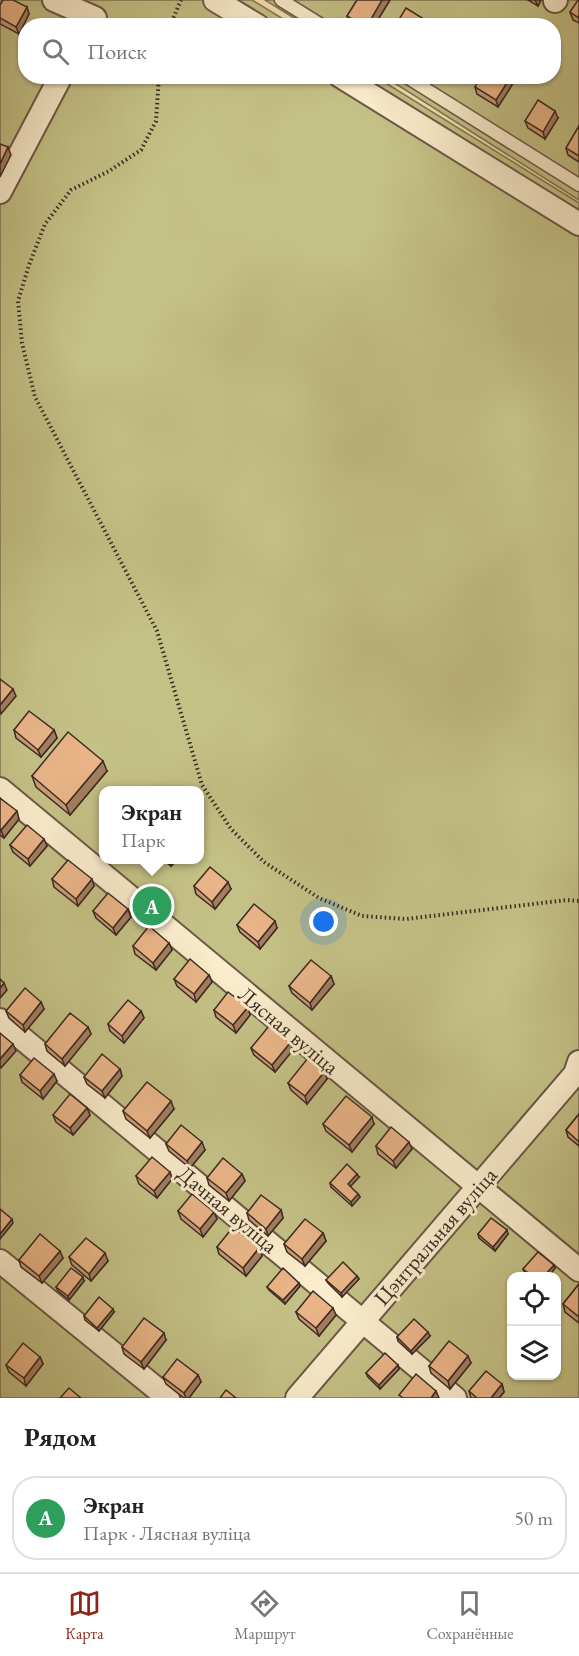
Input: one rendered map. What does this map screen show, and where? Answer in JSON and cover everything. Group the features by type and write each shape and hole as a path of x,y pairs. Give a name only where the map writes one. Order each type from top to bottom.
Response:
{"street":[{"path":"54,0 97,15"},
{"path":"215,0 245,18"},
{"path":"0,190 57,84"},
{"path":"353,84 579,224"},
{"name":"Лясная вуліца","path":"0,789 579,1270"},
{"name":"Дачная вуліца","path":"0,1020 455,1398"},
{"name":"Цэнтральная вуліца","path":"297,1398 479,1187 577,1068"},
{"path":"0,1261 168,1398"}],"lane":[{"path":"281,0 309,18"},
{"path":"418,84 579,185"}],"path":[{"path":"173,18 181,0"},
{"path":"158,84 156,121 141,150 109,171 71,190 45,224 18,301 22,343 35,396 156,631 203,786"},
{"path":"204,788 231,829 264,862 319,898 362,916 406,919 567,900 579,901"}],"shaded area":[{"path":"0,0 252,0 282,18 18,18 18,84 387,84 579,203 579,1398 0,1398"},
{"path":"265,0 579,0 579,200 396,84 561,84 561,18 294,18"}],"building":[{"path":"3,0 13,0 27,7 21,18 18,18 16,27 0,18 0,5"},
{"path":"357,0 382,0 372,18 347,16"},
{"path":"579,0 579,18 570,12"},
{"path":"406,8 422,18 400,18"},
{"path":"477,84 506,84 496,100 475,87"},
{"path":"538,100 555,111 543,132 525,121"},
{"path":"579,126 579,156 566,148"},
{"path":"0,144 8,147 0,164"},
{"path":"0,679 13,689 0,705"},
{"path":"29,711 54,730 38,750 14,730"},
{"path":"68,732 103,761 66,805 32,776"},
{"path":"0,798 17,811 1,830 0,829"},
{"path":"27,825 44,839 28,859 10,845"},
{"path":"68,860 92,879 76,899 52,879"},
{"path":"210,867 228,882 212,902 194,886"},
{"path":"108,893 128,909 113,928 93,911"},
{"path":"254,904 275,921 258,942 237,925"},
{"path":"149,926 169,943 153,963 133,946"},
{"path":"190,959 209,975 194,994 174,979"},
{"path":"311,960 331,976 310,1003 289,986"},
{"path":"25,988 41,1002 23,1025 6,1011"},
{"path":"228,992 248,1007 233,1025 214,1010"},
{"path":"128,1000 141,1011 122,1036 108,1024"},
{"path":"70,1013 88,1027 62,1059 45,1044"},
{"path":"269,1026 290,1043 272,1065 251,1048"},
{"path":"0,1033 13,1044 0,1059"},
{"path":"102,1054 120,1069 102,1091 84,1077"},
{"path":"34,1058 54,1074 40,1091 20,1075"},
{"path":"308,1058 325,1071 305,1096 288,1083"},
{"path":"147,1082 171,1101 147,1131 123,1111"},
{"path":"70,1094 87,1108 70,1128 53,1115"},
{"path":"346,1096 372,1117 349,1145 323,1124"},
{"path":"579,1114 579,1142 566,1130"},
{"path":"181,1125 202,1142 187,1161 166,1144"},
{"path":"391,1127 409,1142 393,1161 376,1146"},
{"path":"152,1157 170,1172 154,1191 136,1176"},
{"path":"223,1158 242,1174 226,1193 207,1178"},
{"path":"347,1164 357,1174 348,1184 358,1194 351,1202 330,1183"},
{"path":"192,1194 214,1212 200,1229 178,1211"},
{"path":"261,1195 281,1210 266,1229 247,1213"},
{"path":"0,1209 12,1219 0,1234"},
{"path":"491,1218 507,1230 493,1247 478,1234"},
{"path":"305,1219 323,1233 302,1259 284,1244"},
{"path":"233,1227 259,1248 243,1268 217,1247"},
{"path":"40,1234 60,1251 39,1276 19,1260"},
{"path":"86,1238 105,1253 89,1274 69,1257"},
{"path":"538,1252 554,1265 548,1272 527,1272 523,1269"},
{"path":"343,1262 357,1276 341,1293 326,1280"},
{"path":"71,1268 83,1277 68,1296 56,1287"},
{"path":"283,1268 299,1283 283,1300 267,1287"},
{"path":"579,1284 579,1317 563,1304"},
{"path":"313,1291 333,1308 316,1328 296,1312"},
{"path":"99,1297 113,1309 97,1328 84,1316"},
{"path":"144,1318 164,1333 141,1362 122,1347"},
{"path":"414,1319 428,1332 411,1351 397,1337"},
{"path":"449,1341 468,1356 448,1381 429,1366"},
{"path":"23,1343 40,1357 24,1378 6,1365"},
{"path":"385,1353 398,1365 379,1385 366,1373"},
{"path":"177,1359 198,1375 184,1393 163,1377"},
{"path":"486,1371 502,1384 491,1398 477,1398 469,1391"},
{"path":"416,1374 436,1391 431,1398 403,1398 399,1395"},
{"path":"69,1388 81,1398 60,1398"},
{"path":"226,1390 236,1398 220,1398"}],"place":[{"name":"Экран","path":"152,906"}]}
